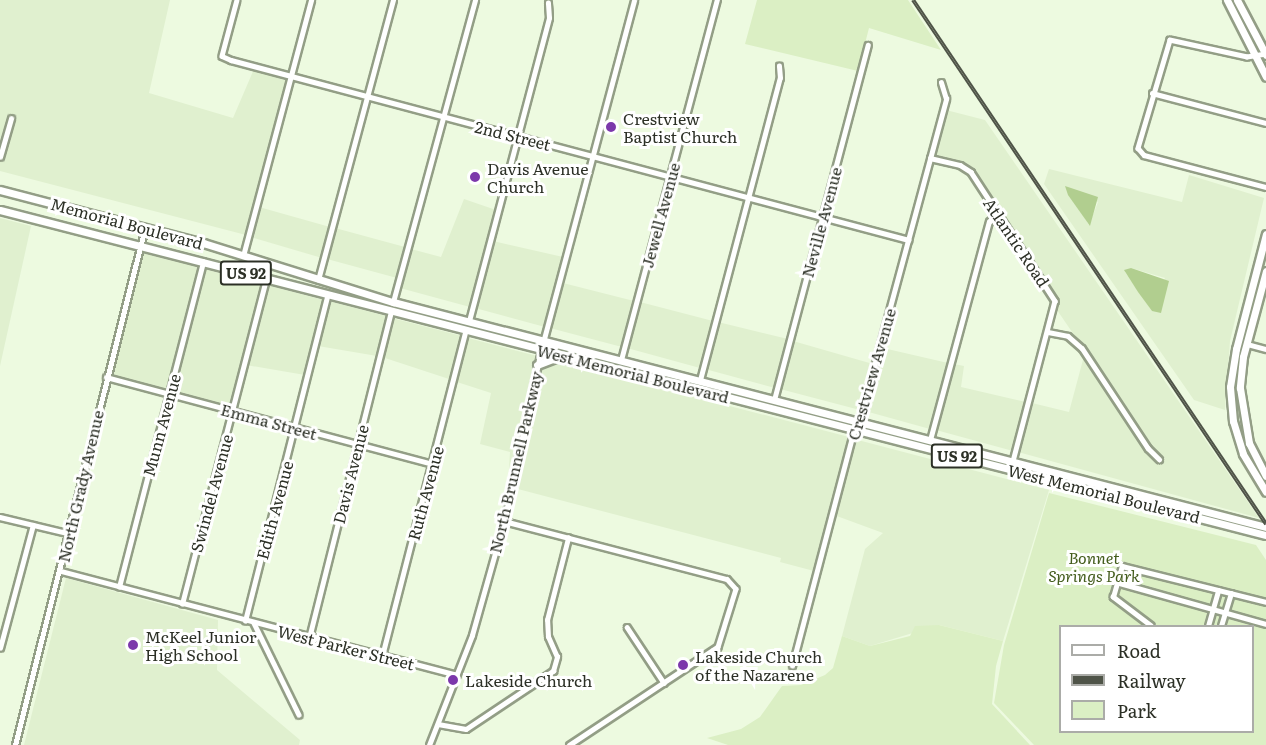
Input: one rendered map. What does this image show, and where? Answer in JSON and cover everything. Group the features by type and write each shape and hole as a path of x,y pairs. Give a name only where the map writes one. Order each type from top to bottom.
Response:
{"main road":[{"path":"1227,0 1266,77"},
{"path":"1237,0 1266,55"},
{"name":"Memorial Boulevard","path":"0,190 243,256 356,292"},
{"name":"West Memorial Boulevard","path":"0,210 1266,535"},
{"path":"1266,234 1238,341 1231,381 1233,421 1243,454 1266,492"},
{"path":"1247,344 1266,271"},
{"name":"West Memorial Boulevard","path":"356,292 1266,527"},
{"path":"374,306 393,302"},
{"path":"1241,402 1247,344 1247,305"},
{"path":"391,310 409,306"},
{"path":"1238,341 1235,389 1241,402 1249,443 1266,476"},
{"path":"537,365 564,356"},
{"path":"674,383 700,380"},
{"path":"696,389 720,385"},
{"path":"930,449 1002,463 1013,461"},
{"path":"1010,470 1022,468 1073,477"}],"street":[{"name":"2nd Street","path":"237,0 222,56 368,98 909,240"},
{"path":"243,256 312,0"},
{"path":"318,280 393,0"},
{"path":"393,302 475,0"},
{"name":"North Brunnell Parkway","path":"429,745 469,646 504,521 537,365 634,0"},
{"name":"Jewell Avenue","path":"621,360 717,0"},
{"path":"469,321 549,18 549,3"},
{"path":"1266,55 1256,57 1170,40 1152,93 1138,148 1144,155 1266,187"},
{"name":"Neville Avenue","path":"774,399 868,45"},
{"path":"700,380 780,78 779,66"},
{"name":"Crestview Avenue","path":"792,666 854,429 860,422 946,99 941,83"},
{"path":"1152,93 1266,123"},
{"path":"0,157 11,118"},
{"name":"Atlantic Road","path":"930,158 965,167 1053,296 1055,307 1013,461"},
{"path":"930,440 989,222 997,212"},
{"name":"North Grady Avenue","path":"15,745 61,571 67,532 145,228"},
{"name":"Munn Avenue","path":"119,587 203,262"},
{"name":"Swindel Avenue","path":"182,604 266,279"},
{"name":"Edith Avenue","path":"245,621 328,294"},
{"name":"Davis Avenue","path":"309,638 391,310"},
{"name":"Ruth Avenue","path":"382,656 466,330"},
{"path":"1048,332 1068,336 1082,348 1148,448 1159,459"},
{"path":"1247,344 1266,349"},
{"name":"Emma Street","path":"106,378 433,464"},
{"path":"0,517 67,532"},
{"path":"504,521 701,572 734,584 725,632 718,647 570,745"},
{"path":"0,648 33,525"},
{"path":"438,724 466,729 553,671 557,657 548,637 547,620 568,538"},
{"path":"1149,625 1116,601 1116,582 1125,565 1266,602"},
{"name":"West Parker Street","path":"61,571 309,638 457,675"},
{"path":"1116,582 1266,624"},
{"path":"1209,625 1218,590"},
{"path":"1222,625 1230,593"},
{"path":"254,623 261,644 299,715"},
{"path":"627,627 664,683"}],"shaded area":[{"path":"0,0 170,0 149,93 233,118 254,69 287,81 246,235 0,171"},
{"path":"946,110 985,120 1259,518 1018,452 1032,403 1069,412 1084,356 1145,450 1159,463 1163,458 1150,446 1057,310 1055,293 973,171 961,162 934,155"},
{"path":"1049,169 1182,202 1189,175 1264,198 1230,341 1225,410 1194,400 1044,184","holes":["1065,186 1098,202 1089,225 1086,220","1131,268 1165,278 1152,311 1125,272"]},
{"path":"1065,186 1098,197 1090,226 1068,195"},
{"path":"464,199 496,210 470,307 400,288 411,249 441,257"},
{"path":"259,207 330,227 322,258 254,238"},
{"path":"0,218 31,226 0,366"},
{"path":"335,228 405,247 397,278 327,259"},
{"path":"493,241 563,257 545,327 475,308"},
{"path":"142,253 199,267 168,390 109,375"},
{"path":"568,258 563,283 634,301 622,347 550,328"},
{"path":"1131,268 1169,281 1161,313 1152,311 1138,292 1124,270"},
{"path":"204,269 262,284 230,407 173,392"},
{"path":"267,285 324,300 305,375 246,365"},
{"path":"329,301 386,316 377,356 318,346"},
{"path":"640,302 713,321 700,368 627,348"},
{"path":"392,318 462,336 452,380 382,357"},
{"path":"718,322 788,339 775,388 705,369"},
{"path":"468,338 537,356 508,487 510,452 480,444 491,393 457,382"},
{"path":"793,341 873,364 860,410 780,389"},
{"path":"883,348 948,363 930,429 865,411"},
{"path":"553,360 849,437 814,571 780,562 781,558 514,488 540,367"},
{"path":"954,364 964,366 961,387 1026,402 1013,451 936,430"},
{"path":"854,439 1049,490 1003,641 939,625 870,646 842,636 865,549 883,533 834,515"},
{"name":"McKeel Junior High School","path":"66,578 218,620 217,670 300,740 299,745 24,745"}],"green space":[{"path":"757,0 908,0 941,50 869,28 858,71 745,44"},
{"name":"Bonnet Springs Park","path":"1049,493 1256,545 1266,560 1266,745 1034,745 994,703 1004,645"},
{"path":"939,625 1003,641 996,666 992,704 1030,745 728,745 707,738 741,729 760,717 782,686 801,685 825,675 833,668 842,636 870,646 910,636 915,626"}],"railway":[{"path":"913,0 1266,524"}],"place":[{"name":"Crestview Baptist Church","path":"611,127"},
{"name":"Davis Avenue Church","path":"475,177"},
{"name":"McKeel Junior High School","path":"133,645"},
{"name":"Lakeside Church of the Nazarene","path":"683,665"},
{"name":"Lakeside Church","path":"453,680"}]}
